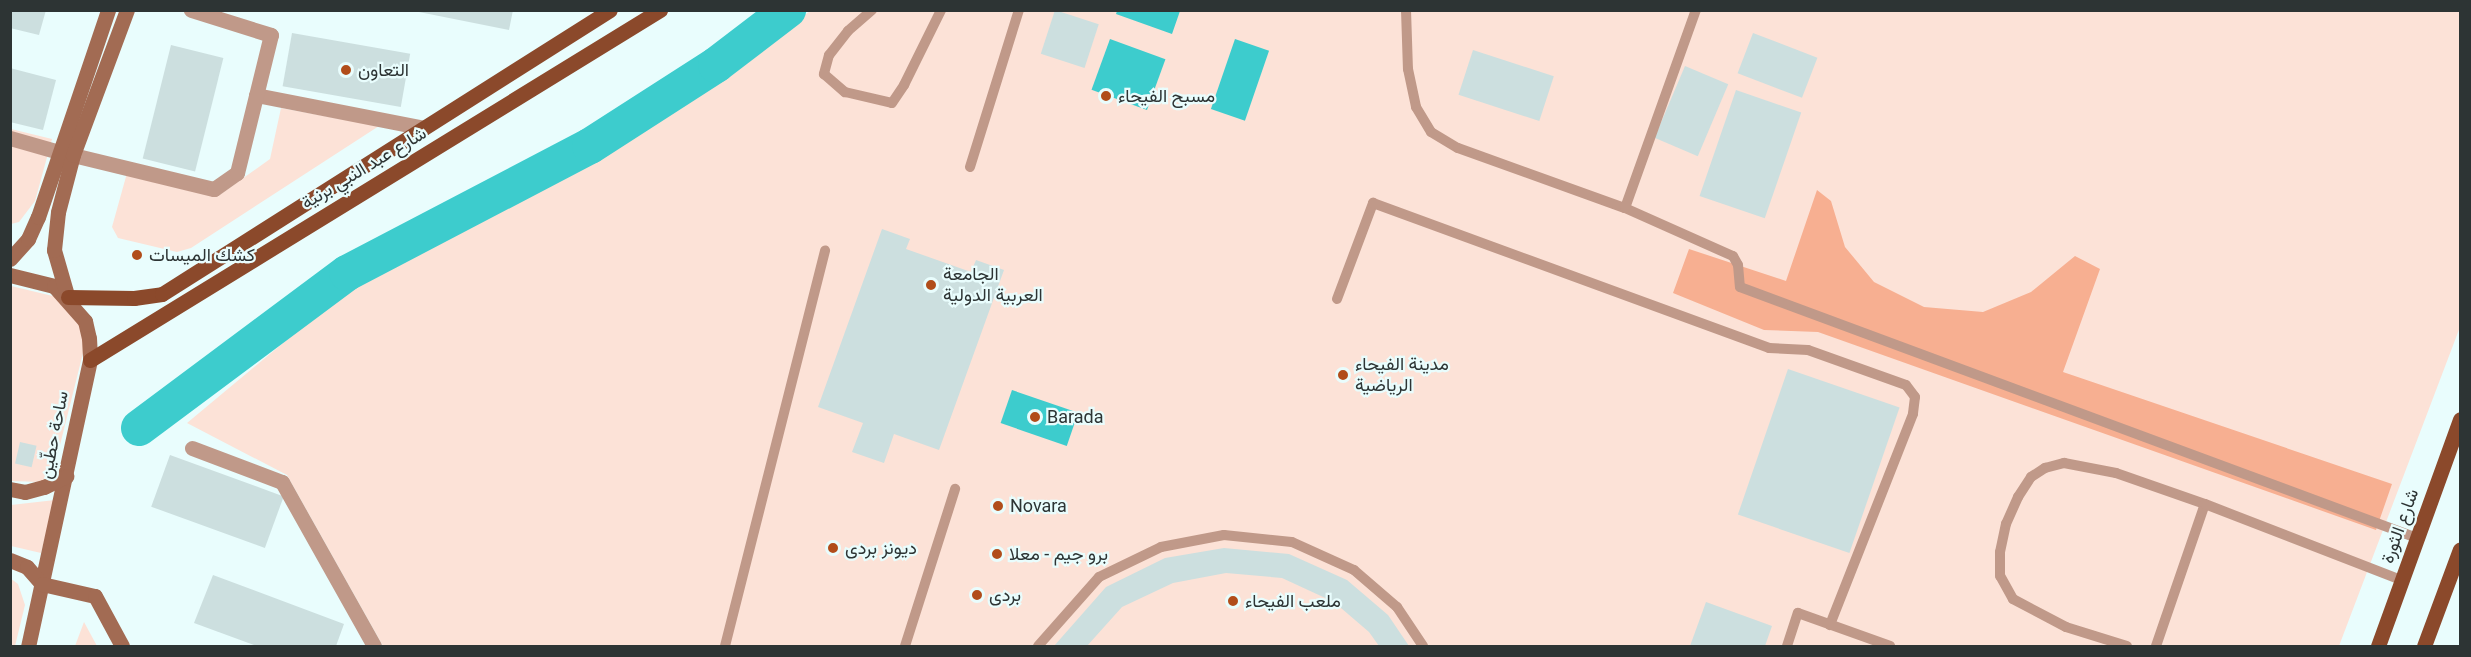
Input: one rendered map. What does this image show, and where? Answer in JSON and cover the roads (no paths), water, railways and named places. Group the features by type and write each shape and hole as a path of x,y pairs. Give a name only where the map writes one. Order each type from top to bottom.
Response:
{"main road":[{"path":"68,297 54,250 66,153 108,10"},
{"path":"10,259 28,239 128,10"},
{"name":"شارع عبد النبي برنية","path":"68,297 134,298 162,294 610,10"},
{"name":"شارع عبد النبي برنية","path":"90,360 660,10"},
{"name":"ساحة حطّين","path":"10,275 54,286 68,297 85,321 90,360 67,476 28,646"},
{"name":"شارع الثورة","path":"2378,646 2460,419"},
{"path":"10,489 25,492 44,488 67,476"},
{"path":"2424,646 2460,549"},
{"path":"10,560 27,567 42,584 95,596 122,646"}],"street":[{"path":"10,138 214,189 237,173 271,35 191,10"},
{"path":"256,95 424,128"},
{"path":"192,448 282,482 374,646"}],"lane":[{"path":"872,10 848,31 829,55 824,74 845,92 892,103 904,85 941,10"},
{"path":"969,167 1019,10"},
{"path":"1406,10 1407,69 1416,107 1431,132 1458,148 1625,208 1732,256 1738,265 1740,287 2417,538"},
{"path":"1625,208 1696,10"},
{"path":"1337,299 1372,203 1769,348 1808,350 1906,385 1915,397 1913,414 1830,625"},
{"path":"725,646 825,250"},
{"path":"2127,646 2066,627 2013,599 2000,576 2000,552 2006,524 2018,497 2031,477 2045,468 2064,463 2116,473 2205,504 2401,580"},
{"path":"904,646 955,489"},
{"path":"2156,646 2205,504"},
{"path":"1038,646 1099,577 1161,547 1224,536 1292,542 1354,570 1398,607 1423,646"},
{"path":"1786,646 1798,613 1890,646"}],"water":[{"path":"1117,10 1180,11 1172,34 1116,14"},
{"path":"1110,39 1165,59 1147,110 1092,90"},
{"path":"1235,39 1269,51 1245,121 1211,109"},
{"path":"1012,390 1078,413 1067,446 1001,423"}],"waterway":[{"path":"139,428 347,273 590,146 716,65 788,10"}],"place":[{"name":"التعاون","path":"346,70"},
{"name":"مسبح الفيحاء","path":"1106,96"},
{"name":"كشك الميسات","path":"137,255"},
{"name":"الجامعة العربية الدولية","path":"931,285"},
{"name":"مدينة الفيحاء الرياضية","path":"1343,375"},
{"name":"Barada","path":"1035,417"},
{"name":"Novara","path":"998,506"},
{"name":"ديونز بردى","path":"833,548"},
{"name":"برو جيم - معلا","path":"997,554"},
{"name":"بردى","path":"977,595"},
{"name":"ملعب الفيحاء","path":"1233,601"}]}
